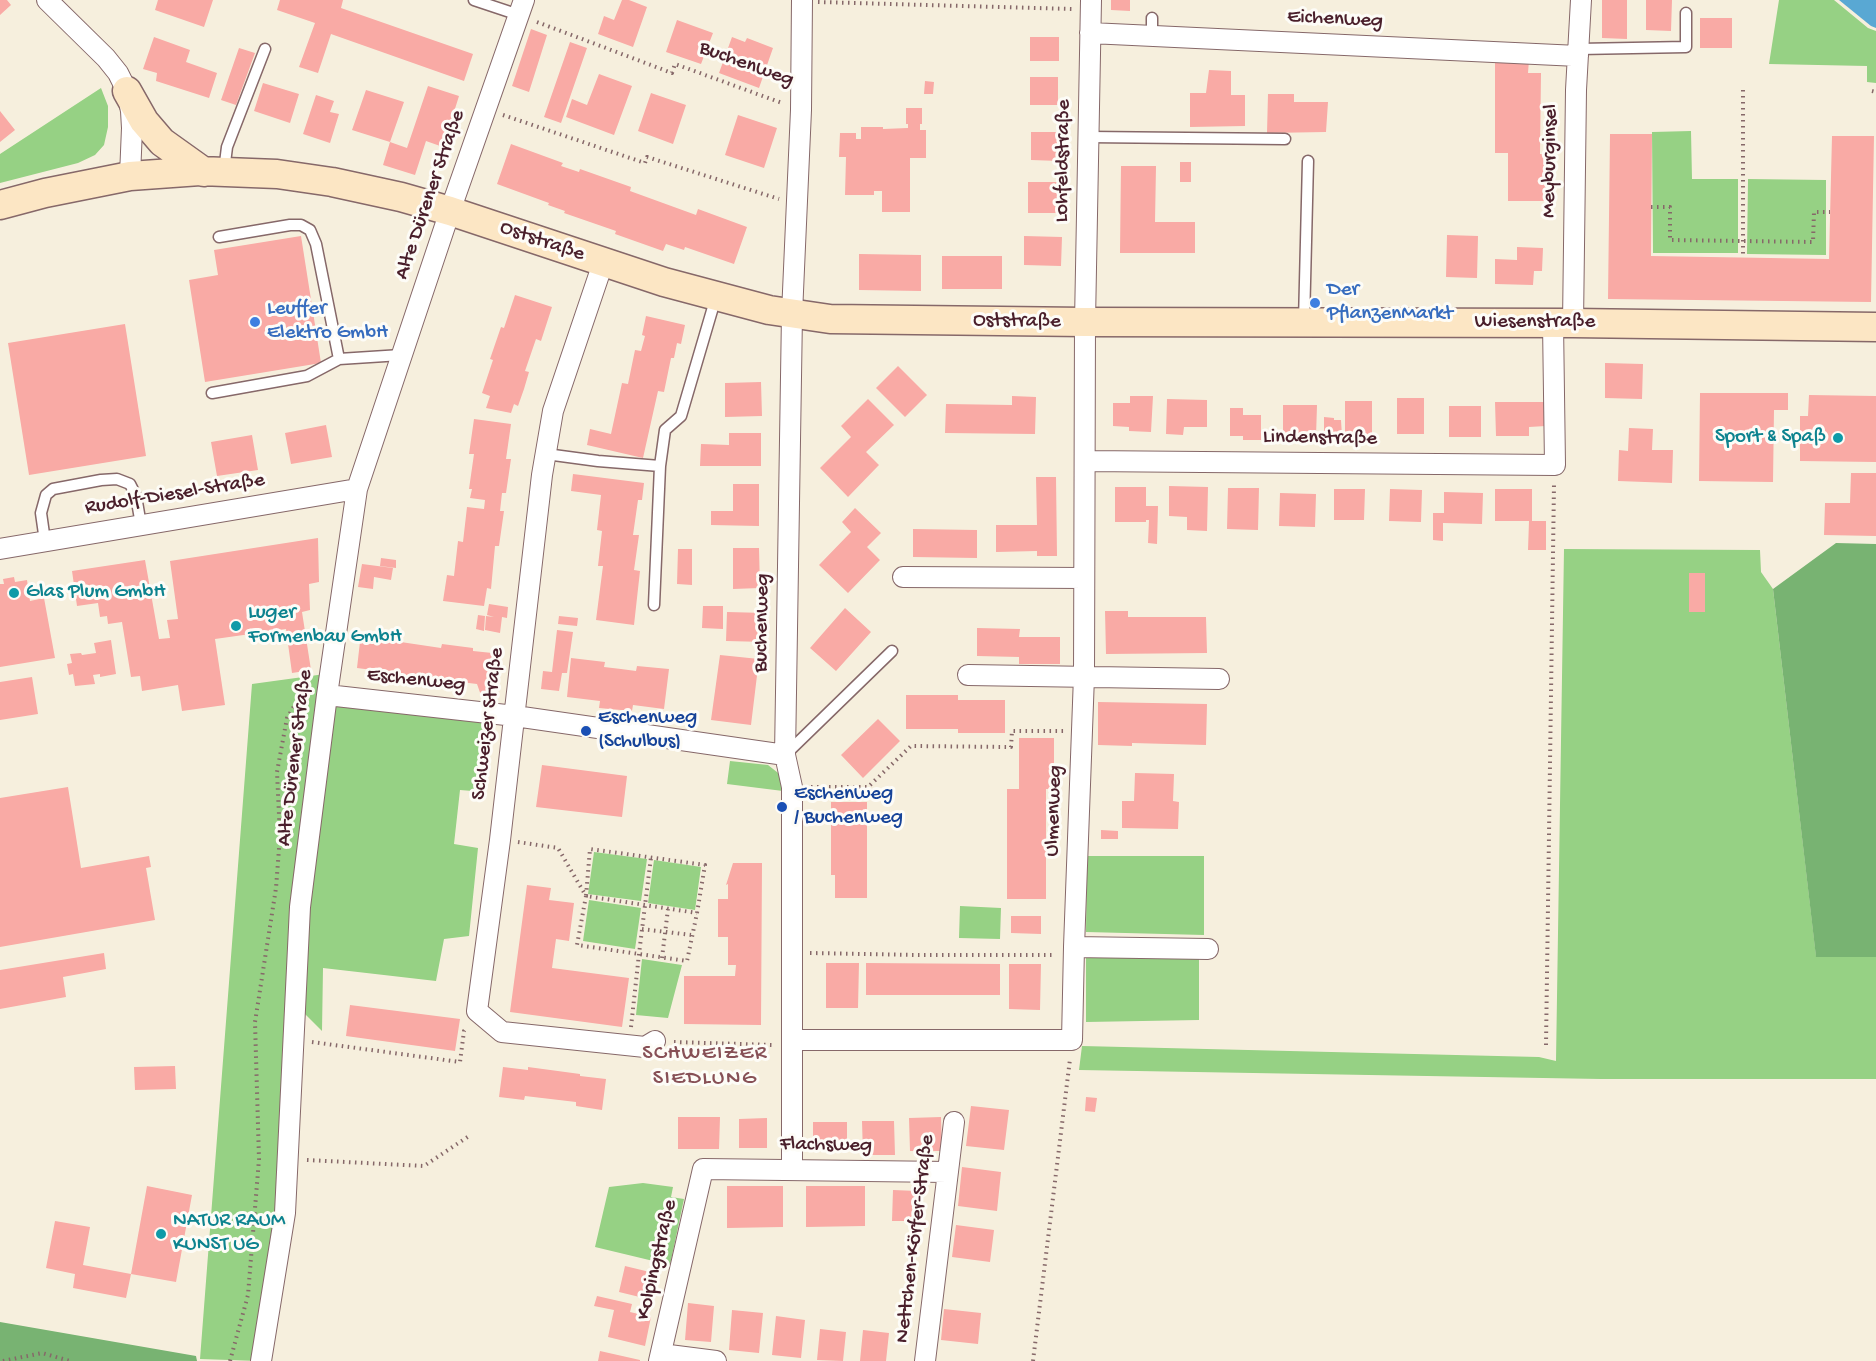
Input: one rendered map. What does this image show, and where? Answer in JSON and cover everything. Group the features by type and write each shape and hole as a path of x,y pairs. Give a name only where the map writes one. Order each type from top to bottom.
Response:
{"main road":[{"path":"127,91 144,121 162,142 214,172"},
{"name":"Oststraße","path":"0,205 45,193 130,176 214,172 271,173 332,182 401,197 716,297 792,314 831,319 1085,322"},
{"name":"Wiesenstraße","path":"1085,322 1563,323 1876,327"}],"street":[{"path":"46,0 106,58 118,73 127,91 132,128 130,176"},
{"name":"Meyburginsel","path":"1555,465 1581,0"},
{"name":"Buchenweg","path":"792,1169 792,787 785,755 792,314 801,110 802,1"},
{"name":"Lohfeldstraße","path":"1085,322 1091,4"},
{"name":"Alte Dürener Straße","path":"261,1361 285,1213 300,907 327,695 357,489 450,211 522,8"},
{"name":"Eichenweg","path":"1090,33 1152,27 1390,54 1578,52"},
{"name":"Schweizer Straße","path":"477,1011 553,411 603,263"},
{"name":"Ulmenweg","path":"1072,1040 1084,676 1085,322"},
{"name":"Lindenstraße","path":"1085,461 1555,465"},
{"name":"Rudolf-Diesel-Straße","path":"0,549 357,489"},
{"path":"903,577 1084,578"},
{"path":"968,675 1219,679"},
{"name":"Eschenweg","path":"327,695 515,716 785,755"},
{"path":"1074,951 1208,949"},
{"path":"477,1011 502,1032 645,1047 655,1041"},
{"path":"793,1043 1072,1040"},
{"name":"Nettchen-Körfer-Straße","path":"925,1361 954,1122"},
{"name":"Flachsweg","path":"703,1169 947,1172"},
{"name":"Kolpingstraße","path":"660,1357 703,1169"},
{"path":"660,1357 716,1361"}],"lane":[{"path":"474,0 522,8"},
{"path":"1578,52 1686,47 1686,13"},
{"path":"214,172 227,147 265,49"},
{"path":"1088,137 1285,140"},
{"path":"1304,322 1308,161"},
{"path":"219,237 291,225 301,225 310,230 316,244 339,359"},
{"path":"654,605 660,466 664,430 681,416 716,297"},
{"path":"212,393 307,376 339,359 401,355"},
{"path":"546,454 660,466"},
{"path":"45,541 41,513 46,495 52,489 101,480 117,479 130,484 136,496 141,525"},
{"path":"785,755 892,651"}],"path":[{"path":"802,1 1091,4"},
{"name":"Buchenweg","path":"522,8 672,74 675,64 801,110"},
{"path":"1743,90 1743,257"},
{"name":"Alte Dürener Straße","path":"486,109 645,163 647,157 797,205"},
{"path":"1651,207 1670,207 1670,240 1813,242 1814,212 1830,212"},
{"path":"1546,1045 1555,465"},
{"path":"230,1361 248,1295 259,1159 255,1022 278,867 280,836 277,772 287,718 299,698 327,695"},
{"path":"792,787 868,787 911,746 1011,747 1012,730 1082,732"},
{"path":"500,840 558,848 585,896"},
{"path":"590,849 651,858 705,866 687,962 577,945 590,849"},
{"path":"630,1046 651,858"},
{"path":"585,896 697,913"},
{"path":"662,958 668,909"},
{"path":"642,928 691,935"},
{"path":"793,952 918,955 1074,951"},
{"path":"294,1040 460,1062 465,1031 477,1011"},
{"path":"1033,1361 1072,1040"},
{"path":"655,1041 793,1043"},
{"path":"288,1159 424,1166 469,1136"},
{"path":"3,1361 42,1353 70,1361"}],"green space":[{"path":"1779,0 1834,0 1868,28 1876,31 1876,83 1867,82 1867,66 1769,64"},
{"path":"101,88 108,106 108,127 104,145 95,155 78,163 0,183 0,154"},
{"path":"1691,131 1692,179 1738,179 1738,253 1653,253 1652,132"},
{"path":"1748,179 1826,180 1826,255 1747,254"},
{"path":"1836,543 1876,544 1876,957 1816,957 1773,589"},
{"path":"1564,549 1760,550 1761,572 1773,589 1816,956 1876,957 1876,1079 1601,1079 1079,1070 1082,1046 1539,1057 1556,1061"},
{"path":"325,674 280,1215 259,1361 200,1359 252,684"},
{"path":"335,701 495,721 485,792 460,790 454,844 478,848 469,936 444,939 436,981 323,968 322,1031 301,1010 307,909"},
{"path":"730,761 768,765 782,776 783,791 727,784"},
{"path":"594,852 647,859 641,901 588,894"},
{"path":"1087,856 1204,856 1204,935 1086,932"},
{"path":"654,860 701,867 695,910 648,903"},
{"path":"589,900 641,908 635,949 583,941"},
{"path":"960,906 1001,908 1000,939 959,938"},
{"path":"1086,954 1199,955 1199,1020 1086,1022"},
{"path":"642,959 682,965 668,1018 636,1015"},
{"path":"643,1183 673,1187 671,1197 684,1199 670,1265 595,1247 609,1187"},
{"path":"0,1322 196,1356 197,1361 0,1361"}],"water":[{"path":"1839,0 1876,0 1876,28 1871,26"}],"building":[{"path":"0,0 7,0 11,5 0,15"},
{"path":"158,0 213,0 204,27 155,10"},
{"path":"280,0 343,0 341,8 473,54 464,81 331,34 318,73 299,67 315,23 277,10"},
{"path":"622,0 629,0 647,7 633,47 598,34 604,16 614,20"},
{"path":"1111,0 1130,0 1130,11 1111,10"},
{"path":"1602,0 1627,0 1627,39 1602,38"},
{"path":"1646,0 1672,0 1671,31 1646,30"},
{"path":"1700,18 1732,18 1732,48 1700,48"},
{"path":"677,20 713,33 701,64 666,52"},
{"path":"531,29 547,35 529,92 512,86"},
{"path":"154,37 190,50 186,62 217,73 209,98 156,81 157,73 143,69"},
{"path":"732,37 745,42 747,38 773,48 759,88 719,73"},
{"path":"1030,37 1059,37 1059,61 1030,61"},
{"path":"570,42 587,48 561,123 544,117"},
{"path":"239,48 255,53 236,105 221,100"},
{"path":"1495,60 1529,60 1528,73 1541,73 1540,154 1549,154 1549,201 1508,201 1508,153 1495,153"},
{"path":"1209,70 1231,71 1231,95 1245,95 1245,126 1190,127 1190,93 1206,93"},
{"path":"599,74 632,86 614,135 566,117 572,99 587,105"},
{"path":"1030,77 1058,77 1058,105 1030,105"},
{"path":"925,81 934,82 933,94 924,94"},
{"path":"263,83 299,94 290,123 254,111"},
{"path":"428,86 459,96 443,147 426,141 415,175 383,165 390,142 407,148"},
{"path":"366,90 404,102 390,142 352,130"},
{"path":"651,93 686,105 673,144 638,131"},
{"path":"1268,94 1294,94 1294,102 1328,102 1326,132 1267,133"},
{"path":"316,95 334,101 330,112 339,114 330,143 303,134"},
{"path":"906,108 922,108 920,130 926,130 926,158 910,158 910,212 882,212 882,191 874,191 874,195 845,195 846,157 839,157 840,133 856,133 856,139 861,139 861,127 908,128"},
{"path":"0,111 15,130 0,142"},
{"path":"738,115 777,128 764,168 725,155"},
{"path":"1031,132 1060,132 1060,161 1031,160"},
{"path":"1610,134 1652,134 1651,256 1829,259 1832,136 1874,136 1871,302 1608,299"},
{"path":"511,144 563,163 561,166 579,172 580,169 631,187 630,191 696,215 698,209 747,227 734,264 685,247 684,250 666,244 663,251 615,234 616,231 564,213 565,211 548,205 549,203 497,184"},
{"path":"1180,162 1191,162 1191,182 1180,182"},
{"path":"1121,166 1156,166 1155,222 1195,222 1195,253 1120,253"},
{"path":"1028,182 1061,182 1061,213 1028,213"},
{"path":"1447,235 1478,236 1477,278 1446,277"},
{"name":"Leuffer Elektro GmbH","path":"301,236 321,363 205,382 189,280 218,275 214,250"},
{"path":"1024,236 1062,237 1061,266 1024,265"},
{"path":"1517,247 1543,248 1542,271 1534,271 1533,285 1495,284 1495,259 1517,260"},
{"path":"859,254 921,255 921,291 859,290"},
{"path":"942,256 1002,256 1002,289 942,289"},
{"path":"515,295 552,307 541,341 536,339 525,371 529,372 518,406 514,404 511,413 486,408 490,396 482,393 493,360 490,359"},
{"path":"646,316 685,325 681,344 677,343 674,358 671,358 664,392 658,391 643,458 587,445 590,429 611,434 622,383 628,384 635,350 641,351 645,336 642,335"},
{"path":"125,324 146,456 29,475 8,343"},
{"path":"1605,363 1643,364 1642,399 1605,398"},
{"path":"898,366 927,395 905,417 876,388"},
{"path":"761,382 762,416 725,417 725,383"},
{"path":"1700,393 1788,393 1788,410 1774,410 1773,482 1699,481"},
{"name":"Sport & Spaß","path":"1809,395 1876,396 1876,462 1800,461 1800,416 1808,416"},
{"path":"1012,396 1036,397 1035,434 945,433 946,404 1012,405"},
{"path":"1130,396 1153,396 1151,432 1129,431 1129,427 1113,426 1113,403 1130,403"},
{"path":"1397,398 1424,398 1424,434 1397,434"},
{"path":"868,399 894,425 866,452 879,465 848,497 820,468 851,437 841,426"},
{"path":"1167,399 1207,400 1207,427 1184,427 1183,435 1166,434"},
{"path":"1345,401 1372,401 1372,436 1345,435"},
{"path":"1495,402 1545,402 1546,426 1529,427 1529,436 1496,436"},
{"path":"1283,405 1317,405 1316,437 1283,436"},
{"path":"1449,406 1481,406 1481,437 1449,437"},
{"path":"1230,408 1243,408 1243,415 1261,415 1261,440 1243,440 1243,436 1230,436"},
{"path":"1324,417 1341,420 1342,436 1324,435"},
{"path":"474,419 511,424 506,459 511,459 506,493 502,493 500,511 504,511 499,546 495,546 491,589 487,588 484,606 443,601 447,575 454,576 458,541 463,542 467,507 484,509 485,500 470,498 472,489 469,489 474,454 469,454"},
{"path":"326,425 332,457 291,464 285,433"},
{"path":"1629,428 1653,429 1652,450 1673,450 1672,483 1618,481 1619,450 1628,451"},
{"path":"729,433 761,433 761,466 700,466 701,444 729,445"},
{"path":"252,435 258,470 217,476 211,442"},
{"path":"1851,473 1876,473 1876,536 1824,535 1825,503 1850,503"},
{"path":"573,474 644,483 642,500 638,500 633,535 639,535 634,570 640,571 634,625 596,620 603,566 598,566 602,531 597,530 601,495 571,491"},
{"path":"1036,477 1056,477 1057,556 1037,556 1037,551 996,552 996,525 1037,525"},
{"path":"733,484 759,484 759,526 711,525 711,511 733,511"},
{"path":"1169,486 1208,487 1207,531 1187,530 1187,517 1169,516"},
{"path":"1115,487 1146,487 1146,506 1158,506 1157,544 1148,543 1149,520 1146,522 1115,522"},
{"path":"1228,488 1259,488 1258,530 1227,529"},
{"path":"1334,489 1365,489 1364,520 1334,520"},
{"path":"1390,489 1422,490 1421,522 1389,521"},
{"path":"1495,489 1532,489 1532,521 1546,521 1546,550 1528,550 1529,521 1495,521"},
{"path":"1444,492 1483,493 1482,524 1443,523 1443,541 1433,540 1433,513 1444,513"},
{"path":"1280,493 1316,494 1315,527 1279,526"},
{"path":"855,508 881,533 867,547 880,560 848,593 819,565 851,532 842,522"},
{"path":"913,529 977,530 977,558 913,557"},
{"name":"Luger Formenbau GmbH","path":"318,538 319,582 309,584 310,610 302,612 311,670 292,673 286,629 215,639 225,705 182,711 178,685 142,691 140,676 131,677 122,622 108,624 107,616 100,617 98,603 77,606 72,571 145,560 159,639 170,638 167,620 178,619 170,561"},
{"path":"733,548 759,548 760,588 733,589"},
{"path":"678,549 692,549 692,585 677,584"},
{"path":"381,558 396,560 396,568 380,566"},
{"path":"362,564 393,568 391,580 374,577 373,589 358,587"},
{"path":"1689,573 1705,573 1705,612 1689,612"},
{"path":"14,577 15,582 27,580 30,601 44,598 55,658 0,667 0,584 4,584 3,579"},
{"path":"489,604 508,607 507,618 502,617 500,633 485,630 486,616 494,617 487,615"},
{"path":"703,606 723,606 723,629 702,628"},
{"path":"845,608 871,632 836,671 810,648"},
{"path":"1105,611 1128,611 1128,617 1206,617 1207,653 1106,654"},
{"path":"727,612 766,613 766,642 726,641"},
{"path":"478,615 485,616 484,631 476,629"},
{"path":"559,616 578,618 577,626 558,624"},
{"path":"977,628 1020,629 1019,637 1060,637 1060,664 1019,664 1019,657 977,656"},
{"path":"557,630 573,632 567,673 562,673 559,691 541,689 543,671 552,672"},
{"path":"361,633 395,637 394,641 441,648 442,644 473,648 473,651 502,654 496,703 483,701 477,684 436,679 436,684 388,677 388,672 357,668"},
{"path":"111,640 116,674 100,677 100,674 93,675 95,684 75,686 73,674 69,675 67,664 72,663 70,654 96,653 94,643"},
{"path":"720,655 759,659 751,725 711,720"},
{"path":"571,658 605,662 604,667 636,671 637,666 669,669 664,709 633,705 632,711 599,708 600,701 567,697"},
{"path":"32,677 38,714 0,720 0,682"},
{"path":"906,695 958,695 958,700 1005,700 1005,733 958,733 958,729 906,729"},
{"path":"1098,702 1207,704 1206,745 1132,743 1132,746 1098,745"},
{"path":"878,719 900,741 863,778 841,755"},
{"path":"1019,738 1054,738 1054,789 1046,789 1046,899 1007,899 1007,789 1019,789"},
{"path":"542,765 627,776 622,817 536,807"},
{"path":"1135,773 1174,774 1173,801 1179,802 1178,829 1122,828 1122,801 1134,801"},
{"path":"68,787 81,868 149,856 151,867 146,868 155,920 0,947 0,798"},
{"path":"831,802 867,802 867,898 835,898 835,875 831,875"},
{"path":"1101,830 1118,831 1118,839 1101,839"},
{"path":"733,863 762,863 761,1025 684,1024 684,976 735,976 736,965 728,965 728,937 718,937 718,899 728,899 728,884 726,885"},
{"path":"527,885 551,888 549,900 574,903 569,941 556,939 552,968 629,978 622,1027 510,1012"},
{"path":"1011,916 1041,916 1041,934 1011,933"},
{"path":"104,953 106,969 63,977 66,997 0,1009 0,970"},
{"path":"826,963 859,963 858,1008 826,1008"},
{"path":"866,963 1000,964 1000,995 866,995"},
{"path":"1009,964 1041,964 1040,1010 1009,1009"},
{"path":"350,1005 460,1019 455,1051 346,1036"},
{"path":"175,1066 176,1089 135,1090 134,1067"},
{"path":"503,1067 528,1070 528,1067 606,1079 602,1110 576,1106 576,1102 525,1096 524,1100 499,1097"},
{"path":"1086,1097 1097,1098 1095,1112 1085,1111"},
{"path":"971,1106 1009,1110 1004,1150 966,1146"},
{"path":"678,1117 720,1117 719,1149 678,1149"},
{"path":"941,1117 942,1151 910,1151 909,1118"},
{"path":"767,1118 767,1148 739,1148 739,1119"},
{"path":"862,1121 894,1121 895,1155 863,1155"},
{"path":"813,1122 847,1122 847,1149 813,1150"},
{"path":"962,1167 1001,1172 997,1211 958,1206"},
{"name":"NATUR RAUM KUNST UG","path":"147,1186 192,1195 176,1282 131,1274"},
{"path":"727,1186 783,1186 783,1227 727,1228"},
{"path":"806,1186 865,1186 865,1226 806,1227"},
{"path":"893,1190 917,1191 917,1221 892,1221"},
{"path":"55,1221 90,1227 83,1265 131,1274 126,1298 73,1288 75,1274 46,1268"},
{"path":"956,1225 994,1230 990,1262 952,1257"},
{"path":"625,1266 658,1274 652,1300 619,1292"},
{"path":"597,1296 632,1304 630,1312 651,1317 645,1346 608,1337 614,1310 594,1306"},
{"path":"688,1303 714,1306 711,1342 685,1340"},
{"path":"944,1309 981,1313 978,1344 941,1340"},
{"path":"732,1310 763,1313 759,1353 729,1350"},
{"path":"776,1316 805,1320 801,1358 772,1355"},
{"path":"820,1329 846,1332 843,1361 817,1360"},
{"path":"863,1330 889,1333 886,1361 860,1361"},
{"path":"600,1351 640,1360 640,1361 598,1361"}],"place":[{"name":"Der PflanzenMarkt","path":"1315,303"},
{"name":"Leuffer Elektro GmbH","path":"255,322"},
{"name":"Sport & Spaß","path":"1838,438"},
{"name":"Glas Plum GmbH","path":"14,593"},
{"name":"Luger Formenbau GmbH","path":"236,626"},
{"name":"Eschenweg (Schulbus)","path":"586,731"},
{"name":"Eschenweg / Buchenweg","path":"782,807"},
{"name":"NATUR RAUM KUNST UG","path":"161,1234"}],"district":[{"name":"SCHWEIZER SIEDLUNG","path":"705,1068"}]}
